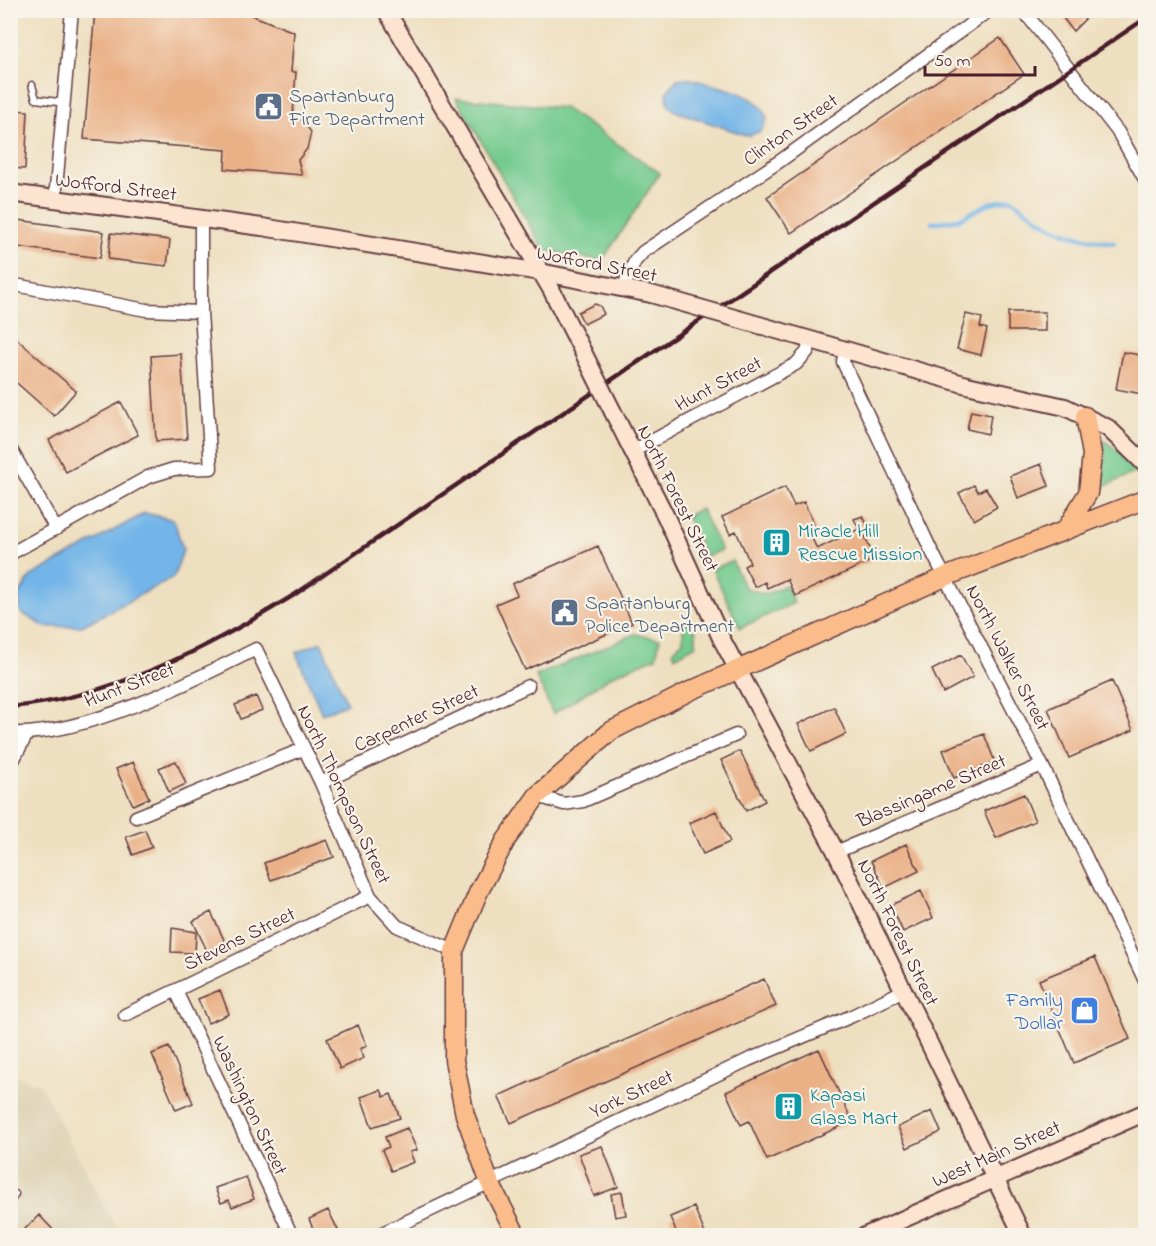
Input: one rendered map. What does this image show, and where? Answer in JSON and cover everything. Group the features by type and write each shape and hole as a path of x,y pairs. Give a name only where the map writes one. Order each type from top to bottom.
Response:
{"main road":[{"path":"1066,529 1088,493 1092,454 1084,416"},
{"path":"517,1236 489,1181 465,1115 454,1060 454,951 478,893 506,840 537,796 611,731 690,691 740,671 945,578 1146,499"}],"street":[{"path":"55,199 66,103 72,10"},
{"name":"North Forest Street","path":"386,10 540,272 582,350 740,671 836,852 905,990 1023,1236"},
{"name":"Clinton Street","path":"623,288 635,261 643,252 780,161 990,10"},
{"path":"1023,10 1113,126 1146,181"},
{"name":"Wofford Street","path":"10,193 201,218 540,272 651,294 967,385 1065,407 1108,428 1146,465"},
{"path":"10,554 148,477 174,469 211,468 201,312 201,218"},
{"path":"10,284 146,310 201,312"},
{"name":"Hunt Street","path":"633,451 796,364 807,352 811,339"},
{"name":"North Walker Street","path":"845,349 843,362 945,578 1042,765 1146,983"},
{"path":"10,448 56,529"},
{"name":"Hunt Street","path":"10,733 27,734 91,721 212,672 256,649"},
{"name":"North Thompson Street","path":"256,649 321,783 370,896 397,926 454,951"},
{"name":"Carpenter Street","path":"321,783 528,686"},
{"path":"10,766 27,734"},
{"path":"537,796 564,804 583,801 736,735"},
{"path":"136,817 303,749"},
{"name":"Blassingame Street","path":"836,852 1042,765"},
{"name":"Stevens Street","path":"126,1016 370,896"},
{"name":"York Street","path":"375,1236 489,1181 905,990"},
{"name":"Washington Street","path":"176,991 292,1236"},
{"name":"West Main Street","path":"865,1236 885,1232 993,1177 1146,1112"}],"lane":[{"path":"32,85 36,99 66,103"},
{"path":"10,1202 15,1194"}],"shaded area":[{"path":"10,1073 40,1085 120,1235 11,1235"}],"green space":[{"path":"456,98 564,108 660,173 602,261 544,250"},
{"path":"1103,440 1121,453 1136,472 1103,487 1105,456"},
{"path":"701,509 721,550 706,557 686,516"},
{"path":"732,561 745,588 766,594 786,585 794,603 740,628 712,569"},
{"path":"691,622 696,632 696,645 675,657 673,651 683,641 683,625"},
{"path":"635,634 660,639 656,657 613,675 553,714 536,676"}],"water":[{"path":"688,78 734,91 756,102 767,119 761,131 748,136 675,111 668,104 667,92 677,79"},
{"path":"145,513 174,520 183,550 174,577 82,626 45,627 20,612 19,595 31,576"},
{"path":"321,642 347,703 322,714 296,653"}],"building":[{"path":"95,10 241,11 294,32 291,72 296,72 293,116 301,120 311,132 307,149 298,160 302,175 225,169 226,150 84,139"},
{"path":"1057,10 1094,10 1073,31"},
{"path":"1000,38 1024,74 791,233 767,197"},
{"path":"10,110 28,111 25,169 10,168"},
{"path":"10,219 104,232 100,258 10,246"},
{"path":"111,233 170,240 167,266 108,259"},
{"path":"595,304 600,306 604,314 584,324 578,312"},
{"path":"1008,312 1045,312 1045,331 1008,331"},
{"path":"966,314 982,318 980,327 987,329 981,355 957,349"},
{"path":"10,333 76,391 54,416 10,377"},
{"path":"1123,352 1146,356 1142,394 1116,389"},
{"path":"181,354 187,439 156,441 151,356"},
{"path":"121,402 138,435 66,472 49,440"},
{"path":"971,411 991,415 988,434 967,429"},
{"path":"1041,464 1049,486 1018,498 1010,476"},
{"path":"974,485 978,492 986,488 997,507 974,520 959,493"},
{"name":"Miracle Hill Rescue Mission","path":"785,487 794,506 804,502 817,531 810,534 817,549 859,529 854,519 863,516 872,535 865,537 875,559 795,596 787,579 767,588 765,582 755,587 744,566 750,563 736,531 730,534 722,517"},
{"name":"Spartanburg Police Department","path":"598,546 632,623 525,670 496,604 517,595 512,584"},
{"path":"961,655 973,677 943,693 932,670"},
{"path":"1112,681 1133,730 1069,758 1048,709"},
{"path":"256,696 262,710 241,719 235,705"},
{"path":"834,707 846,734 811,751 798,724"},
{"path":"984,734 995,762 954,778 943,750"},
{"path":"740,751 765,801 746,811 721,760"},
{"path":"176,761 186,784 169,792 159,768"},
{"path":"133,762 149,798 133,805 116,769"},
{"path":"1024,794 1035,821 996,838 984,811"},
{"path":"716,811 730,842 703,854 689,823"},
{"path":"145,830 152,847 133,855 126,837"},
{"path":"327,840 334,857 271,880 264,863"},
{"path":"906,844 919,871 884,888 871,861"},
{"path":"921,891 933,918 903,932 891,905"},
{"path":"211,912 226,944 208,953 193,921"},
{"path":"172,928 196,932 195,953 171,952"},
{"name":"Family Dollar","path":"1095,957 1130,1039 1074,1063 1039,980"},
{"path":"764,979 776,1006 511,1123 498,1096"},
{"path":"220,990 229,1014 208,1023 198,999"},
{"path":"358,1025 367,1046 360,1049 364,1058 340,1069 327,1039"},
{"path":"169,1047 193,1103 176,1110 152,1054"},
{"name":"Kapasi Glass Mart","path":"819,1049 852,1121 767,1160 749,1121 741,1125 726,1092"},
{"path":"381,1090 384,1097 391,1094 400,1118 372,1127 361,1097"},
{"path":"932,1111 941,1132 907,1148 898,1127"},
{"path":"407,1128 417,1150 410,1152 414,1162 391,1171 382,1150 389,1147 385,1137"},
{"path":"602,1146 618,1187 594,1196 579,1154"},
{"path":"246,1177 254,1199 232,1207 229,1200 221,1203 215,1188"},
{"path":"622,1192 626,1215 615,1217 611,1194"},
{"path":"694,1207 706,1236 678,1236 670,1217"},
{"path":"328,1210 338,1230 326,1236 316,1236 309,1219"},
{"path":"39,1215 59,1236 18,1236"}],"waterway":[{"path":"932,223 959,219 990,203 1011,199 1058,230 1114,243"}],"railway":[{"path":"414,10 432,13 541,10"},
{"path":"10,707 48,702 122,682 228,634 294,595 1146,18"}],"place":[{"name":"Spartanburg Fire Department","path":"268,106"},
{"name":"Miracle Hill Rescue Mission","path":"777,542"},
{"name":"Spartanburg Police Department","path":"564,613"},
{"name":"Family Dollar","path":"1084,1010"},
{"name":"Kapasi Glass Mart","path":"789,1106"}]}
